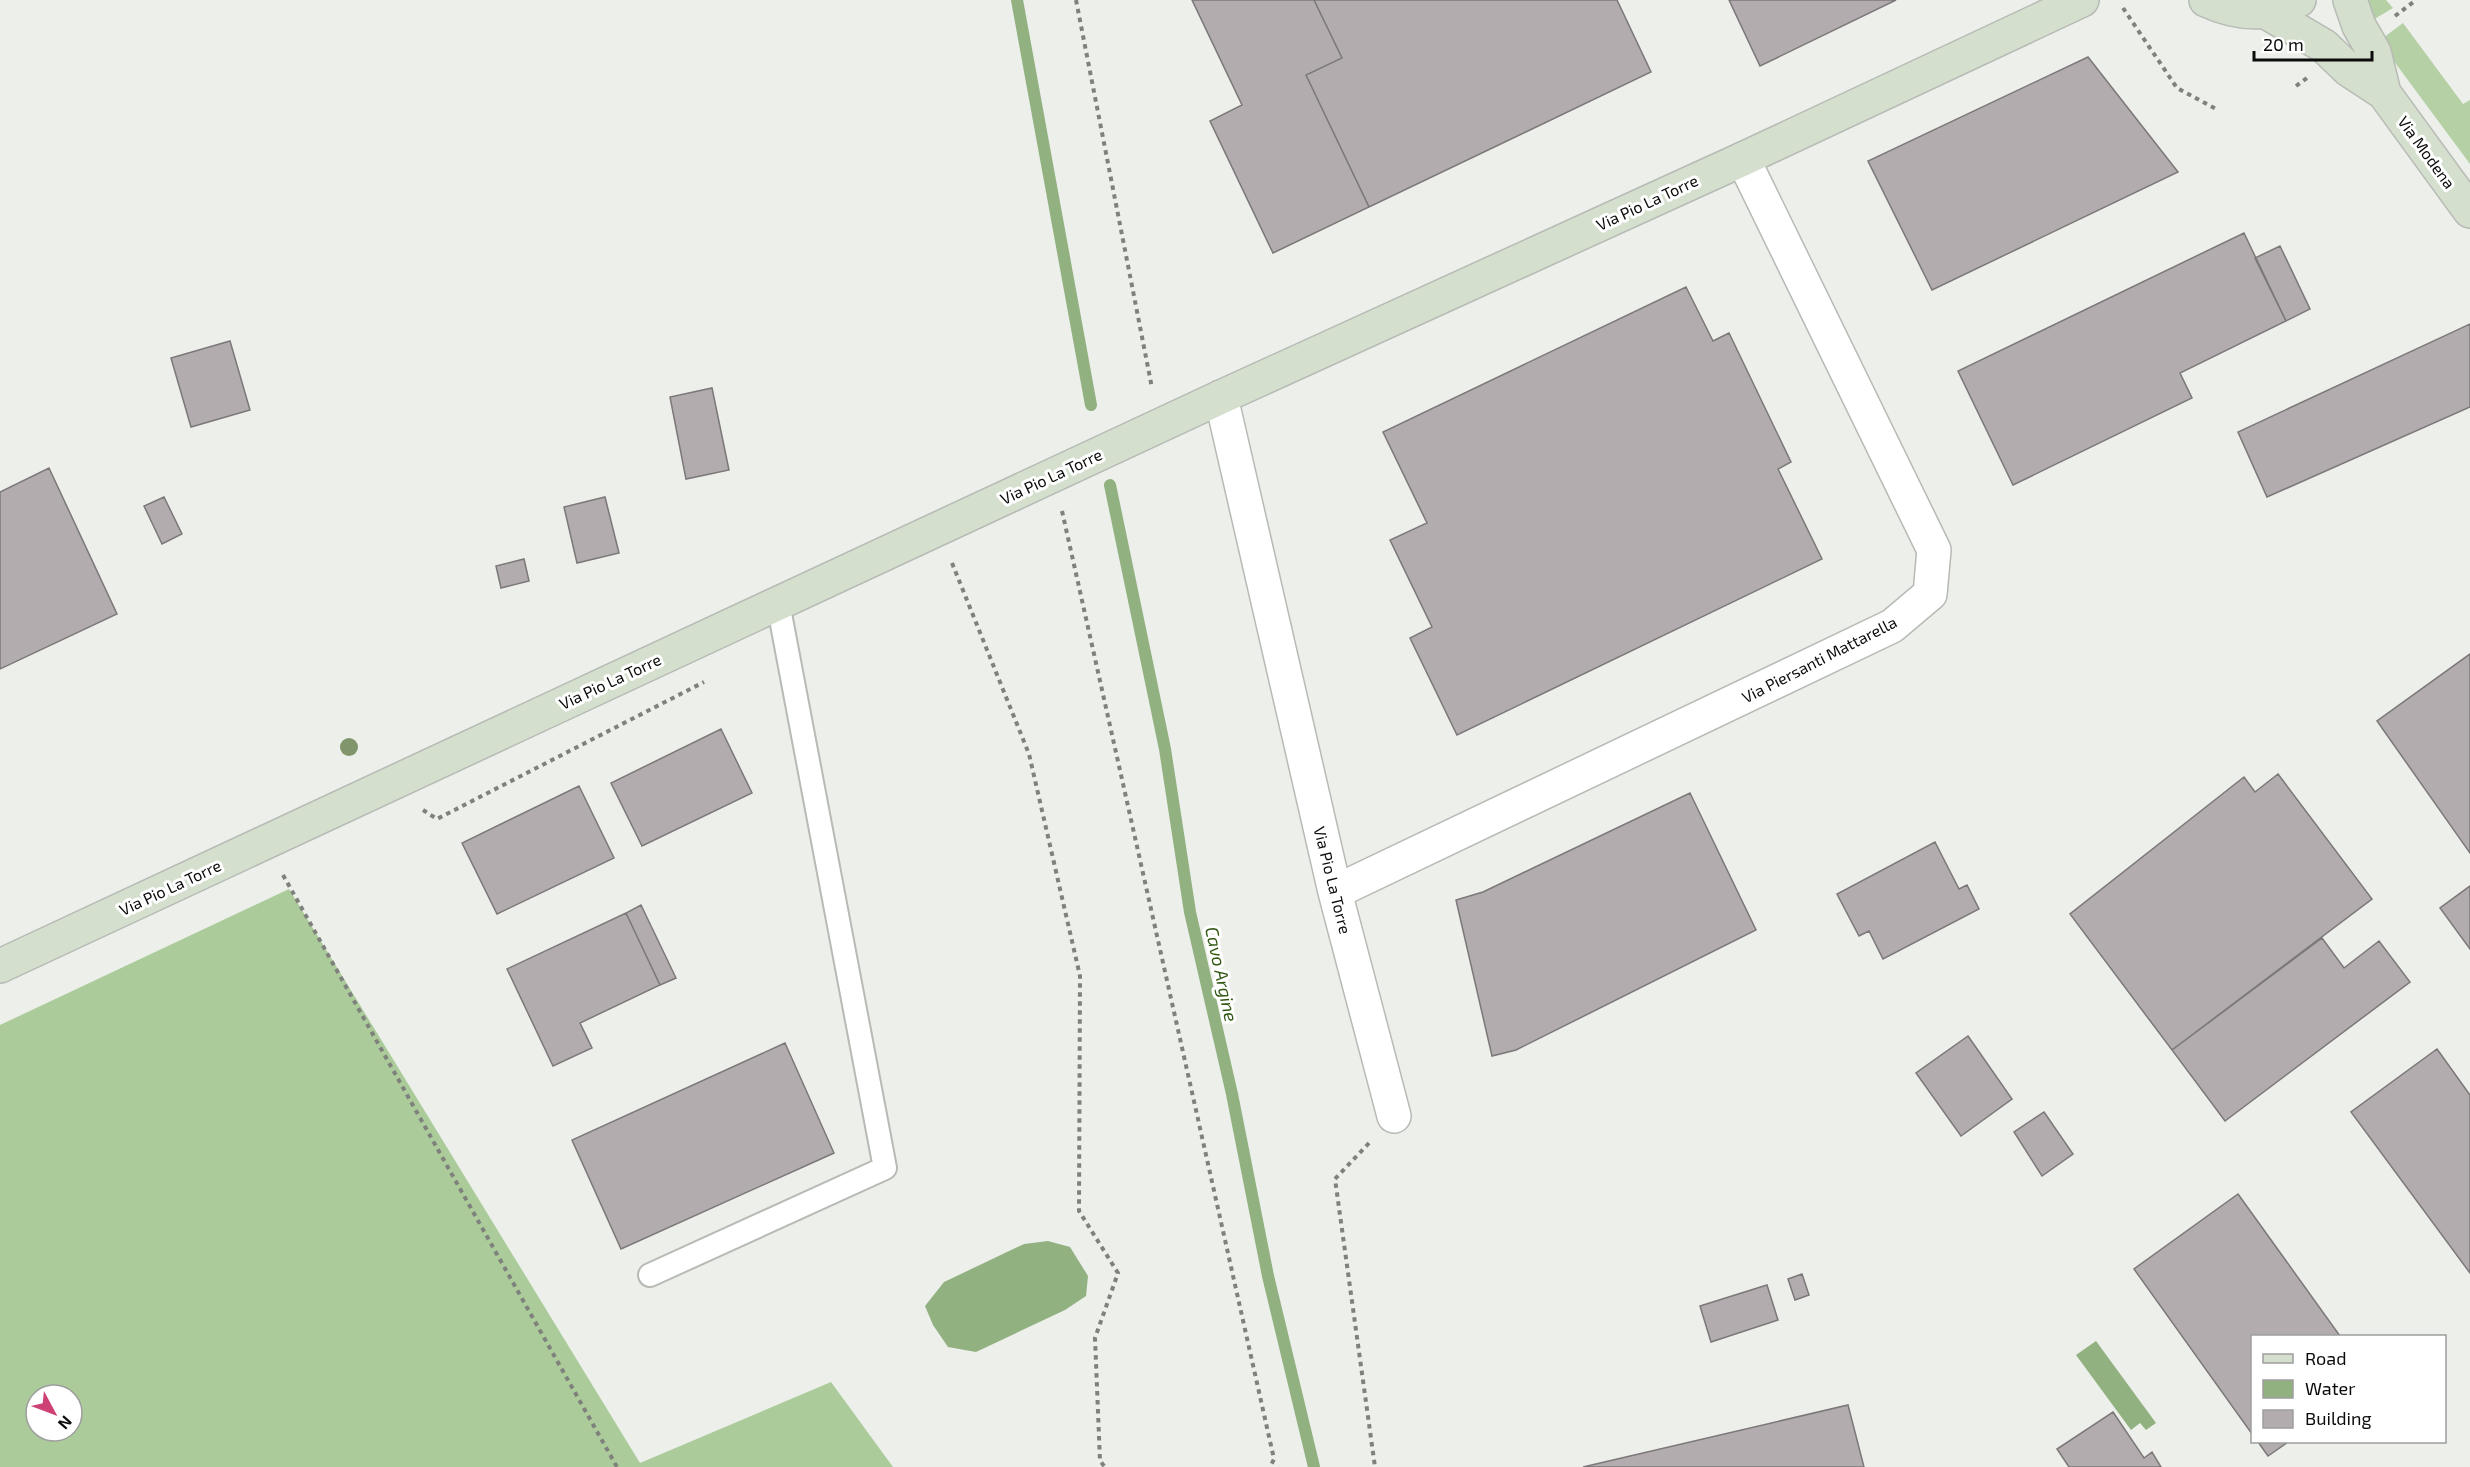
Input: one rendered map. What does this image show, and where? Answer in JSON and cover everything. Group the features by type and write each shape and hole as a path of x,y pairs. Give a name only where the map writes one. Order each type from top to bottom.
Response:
{"street":[{"path":"2206,0 2245,12 2266,12 2299,0"},
{"name":"Via Modena","path":"2350,0 2359,26 2374,52 2384,93"},
{"name":"Via Pio La Torre","path":"0,966 1221,397 1743,159 2076,1"},
{"name":"Via Modena","path":"2266,12 2324,46 2349,70 2384,93 2470,211"},
{"name":"Via Piersanti Mattarella","path":"1335,891 1892,626 1930,594 1934,550 1743,159"},
{"name":"Via Pio La Torre","path":"1221,397 1335,891 1394,1116"}],"lane":[{"path":"650,1275 885,1168 778,603"}],"path":[{"path":"1076,0 1152,390"},
{"path":"2123,8 2177,88 2218,110"},
{"path":"1060,505 1274,1459 1270,1467"},
{"path":"943,526 950,556 1029,753 1080,976 1079,1211 1118,1273 1095,1338 1100,1461 1106,1467"},
{"path":"265,842 617,1467"},
{"path":"1375,1467 1335,1179 1394,1116"}],"shaded area":[{"path":"2364,0 2386,0 2393,8 2371,21"},
{"path":"2403,23 2463,104 2470,100 2470,164 2379,41"},
{"path":"289,889 640,1463 831,1382 893,1467 0,1467 0,1025"}],"water":[{"path":"1048,1241 1070,1247 1088,1276 1086,1296 1065,1310 976,1352 948,1347 933,1325 925,1306 944,1282 1024,1244"},
{"path":"2096,1341 2156,1423 2146,1430 2140,1423 2131,1430 2076,1355"}],"building":[{"path":"1192,0 1314,0 1342,58 1306,75 1369,207 1273,253 1210,121 1242,105"},
{"path":"1314,0 1617,0 1651,72 1369,207 1306,75 1342,58"},
{"path":"1729,0 1896,0 1760,66"},
{"path":"2088,57 2178,172 1932,290 1868,161"},
{"path":"2244,233 2286,321 2180,373 2192,398 2013,485 1958,371"},
{"path":"2280,246 2310,309 2286,321 2255,258"},
{"path":"1686,287 1713,341 1729,333 1791,462 1778,469 1822,559 1457,735 1410,638 1432,627 1390,540 1427,523 1383,432"},
{"path":"2470,324 2470,407 2267,497 2238,432"},
{"path":"230,341 250,410 191,427 171,358"},
{"path":"712,388 729,470 686,479 670,397"},
{"path":"49,468 117,614 0,669 0,492"},
{"path":"164,497 182,534 162,544 144,506"},
{"path":"605,497 619,553 577,563 564,507"},
{"path":"524,559 529,581 501,588 496,566"},
{"path":"2470,654 2470,853 2377,721"},
{"path":"721,729 752,793 642,846 611,783"},
{"path":"2278,774 2372,899 2172,1050 2070,914 2244,777 2255,792"},
{"path":"579,786 614,858 497,914 462,843"},
{"path":"1690,793 1756,930 1516,1050 1492,1056 1456,900 1483,892"},
{"path":"1935,842 1959,889 1967,885 1979,909 1883,959 1869,931 1859,936 1837,894"},
{"path":"2470,886 2470,949 2440,908"},
{"path":"641,905 676,978 660,985 626,913"},
{"path":"626,913 660,985 580,1023 592,1048 553,1066 507,969"},
{"path":"2322,938 2344,968 2379,941 2410,982 2225,1121 2172,1050"},
{"path":"1968,1036 2012,1099 1961,1136 1916,1073"},
{"path":"785,1043 834,1153 621,1249 572,1140"},
{"path":"2437,1049 2470,1095 2470,1273 2351,1112"},
{"path":"2044,1112 2073,1154 2042,1176 2014,1132"},
{"path":"2238,1194 2339,1335 2251,1335 2251,1433 2134,1269"},
{"path":"1802,1274 1809,1295 1795,1300 1788,1279"},
{"path":"1767,1285 1778,1320 1711,1342 1700,1306"},
{"path":"1848,1405 1864,1467 1583,1467"},
{"path":"2113,1412 2144,1458 2152,1452 2161,1467 2069,1467 2057,1449"},
{"path":"2259,1443 2287,1443 2268,1456"}],"waterway":[{"path":"1017,0 1091,405"},
{"name":"Cavo Argine","path":"1110,485 1165,749 1190,912 1232,1094 1268,1276 1314,1467"}]}
